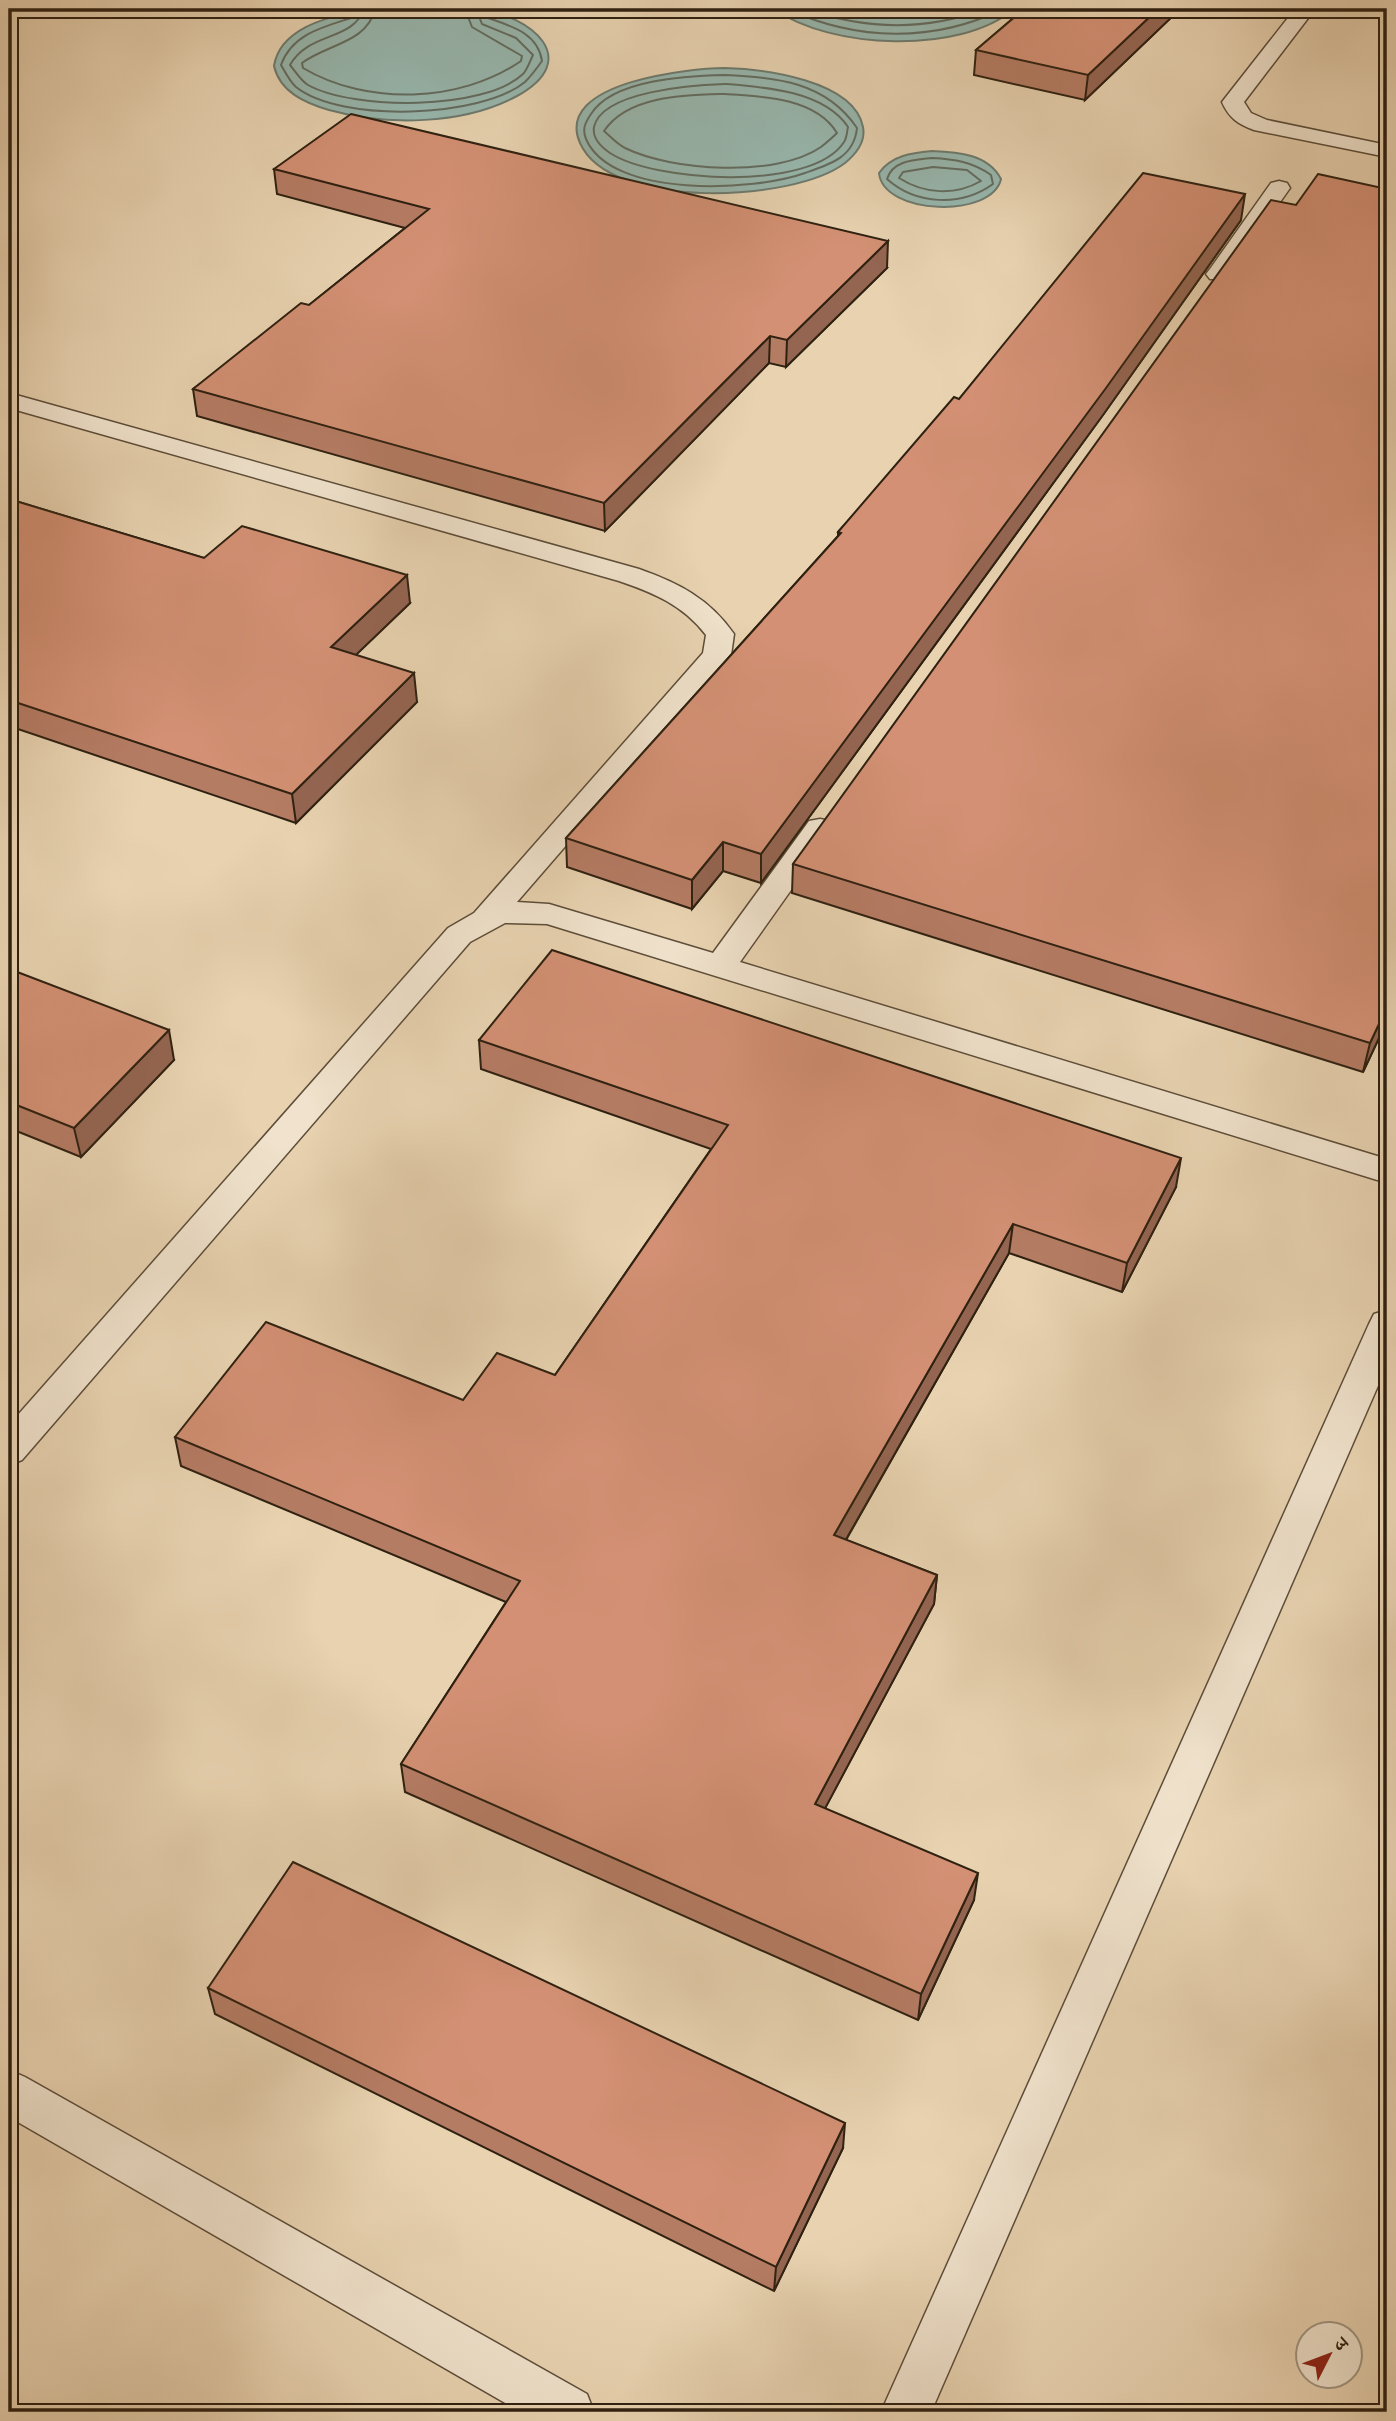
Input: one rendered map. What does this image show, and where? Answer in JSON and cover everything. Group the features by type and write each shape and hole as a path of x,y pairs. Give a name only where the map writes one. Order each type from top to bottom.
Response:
{"lane":[{"path":"1305,9 1233,102 1237,112 1244,119 1262,125 1387,150"},
{"path":"1200,299 1279,188"},
{"path":"9,400 629,575 677,593 704,611 720,634 717,655 488,916 459,935 9,1450"},
{"path":"720,967 832,811"},
{"path":"488,916 517,910 549,914 1387,1171"},
{"path":"906,2412 1387,1324"},
{"path":"9,2092 569,2412"}],"water":[{"path":"450,7 498,13 516,20 543,41 548,54 547,68 537,82 496,106 473,113 424,120 375,119 329,110 311,104 288,90 274,66 278,53 286,42 308,26 362,9"},
{"path":"774,9 1014,9 990,24 962,34 929,40 895,41 860,39 828,32 798,22"},
{"path":"725,68 761,71 805,80 843,98 856,111 863,127 863,138 859,147 845,163 820,176 786,186 747,192 705,193 664,189 627,180 598,165 580,143 577,122 586,106 605,92 657,76"},
{"path":"932,151 980,159 1001,179 993,192 979,201 959,206 917,204 898,197 885,187 879,173 890,162 910,154"}],"building":[{"path":"1024,9 1158,9 1088,75 976,50"},
{"path":"351,114 888,241 787,340 770,336 604,503 193,389 301,303 309,305 429,209 274,169"},
{"path":"1143,173 1245,194 1106,388 761,854 723,842 692,880 566,838 841,533 838,532 954,397 959,399"},
{"path":"1318,174 1387,189 1387,1007 1370,1043 793,864 1271,200 1296,205"},
{"path":"9,499 204,558 242,526 407,575 331,647 414,673 292,794 9,700"},
{"path":"552,950 1181,1158 1127,1263 1013,1224 834,1535 937,1575 815,1804 978,1873 921,1994 401,1764 520,1581 175,1437 266,1322 463,1400 497,1353 555,1375 728,1125 479,1040"},
{"path":"12,970 169,1030 74,1128 9,1102 9,973"},
{"path":"293,1862 845,2123 776,2267 208,1988"}]}
